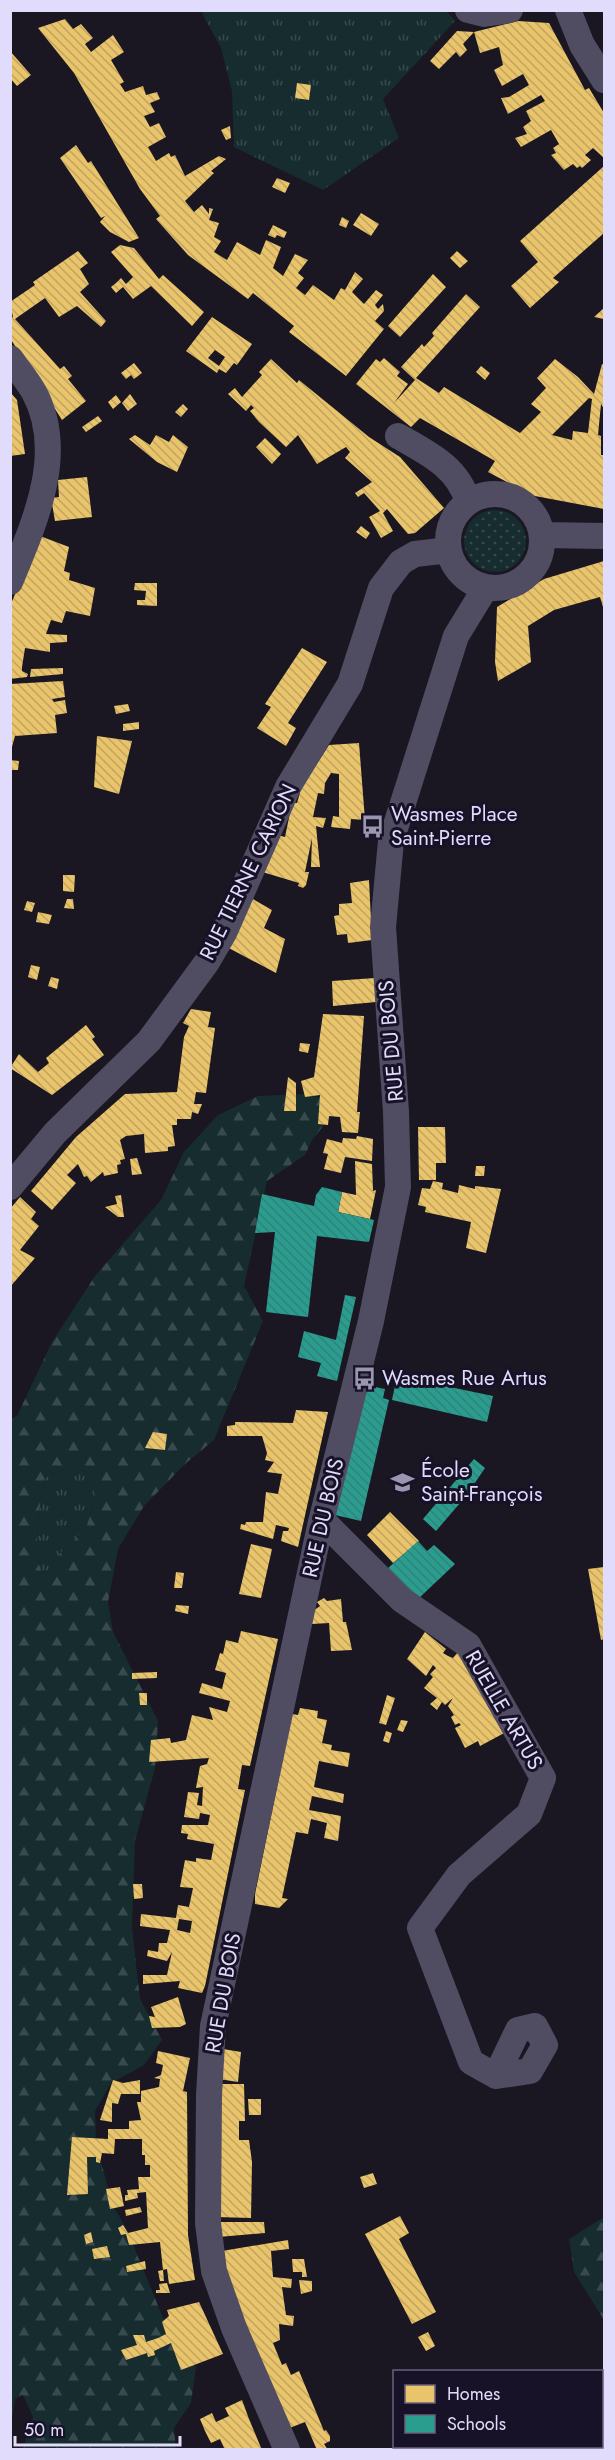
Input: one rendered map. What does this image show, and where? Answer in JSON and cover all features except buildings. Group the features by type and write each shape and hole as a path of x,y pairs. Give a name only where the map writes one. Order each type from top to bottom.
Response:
{"street":[{"path":"468,10 484,14 510,10"},
{"path":"567,10 582,45 603,74"},
{"path":"10,358 34,392 47,433 44,496 10,582"},
{"path":"398,436 440,460 459,482 468,502"},
{"path":"499,493 515,498 529,508 543,534 541,551 528,574 505,586 486,587 461,573 454,564 449,550 450,525 468,502 482,495 499,493"},
{"path":"543,534 604,536"},
{"name":"RUE TIERNE CARION","path":"10,1187 55,1133 149,1041 207,962 224,933 288,787 350,684 381,588 401,562 415,554 449,550"},
{"name":"RUE DU BOIS","path":"287,2450 234,2328 214,2271 208,2223 209,2095 213,2026 322,1520 370,1321 398,1187 396,1112 383,927 391,841 456,636 486,587"},
{"name":"RUELLE ARTUS","path":"322,1520 402,1600 468,1645 543,1778 529,1814 459,1875 420,1928 471,2062 496,2076"}],"green space":[{"path":"446,10 455,21 383,99 399,138 323,190 234,147 232,91 221,48 201,11"},
{"path":"495,510 507,512 517,519 524,529 526,541 524,553 517,563 507,570 495,572 483,570 473,563 466,553 464,541 466,529 473,519 483,512"},
{"path":"302,1094 323,1098 333,1114 312,1140 305,1155 267,1181 244,1286 263,1321 214,1440 185,1464 144,1506 118,1549 108,1602 113,1632 158,1721 155,1768 135,1841 132,1928 140,1999 162,2040 144,2065 111,2083 95,2111 96,2142 112,2204 127,2230 168,2330 196,2367 191,2403 174,2428 176,2449 23,2449 33,2417 23,2395 15,2399 11,2425 11,1419 17,1416 52,1342 95,1276 161,1200 184,1152 218,1115 258,1096","holes":["70,1466 86,1472 93,1480 95,1496 86,1529 61,1552 49,1570 43,1574 39,1566 37,1542 45,1478"]},
{"path":"70,1466 86,1472 93,1480 95,1496 86,1529 61,1552 49,1570 43,1574 39,1566 37,1542 45,1478"},
{"path":"604,2217 604,2320 574,2272 569,2239"}],"place":[{"name":"Wasmes Place Saint-Pierre","path":"373,826"},
{"name":"Wasmes Rue Artus","path":"364,1378"},
{"name":"École Saint-François","path":"403,1482"}]}
